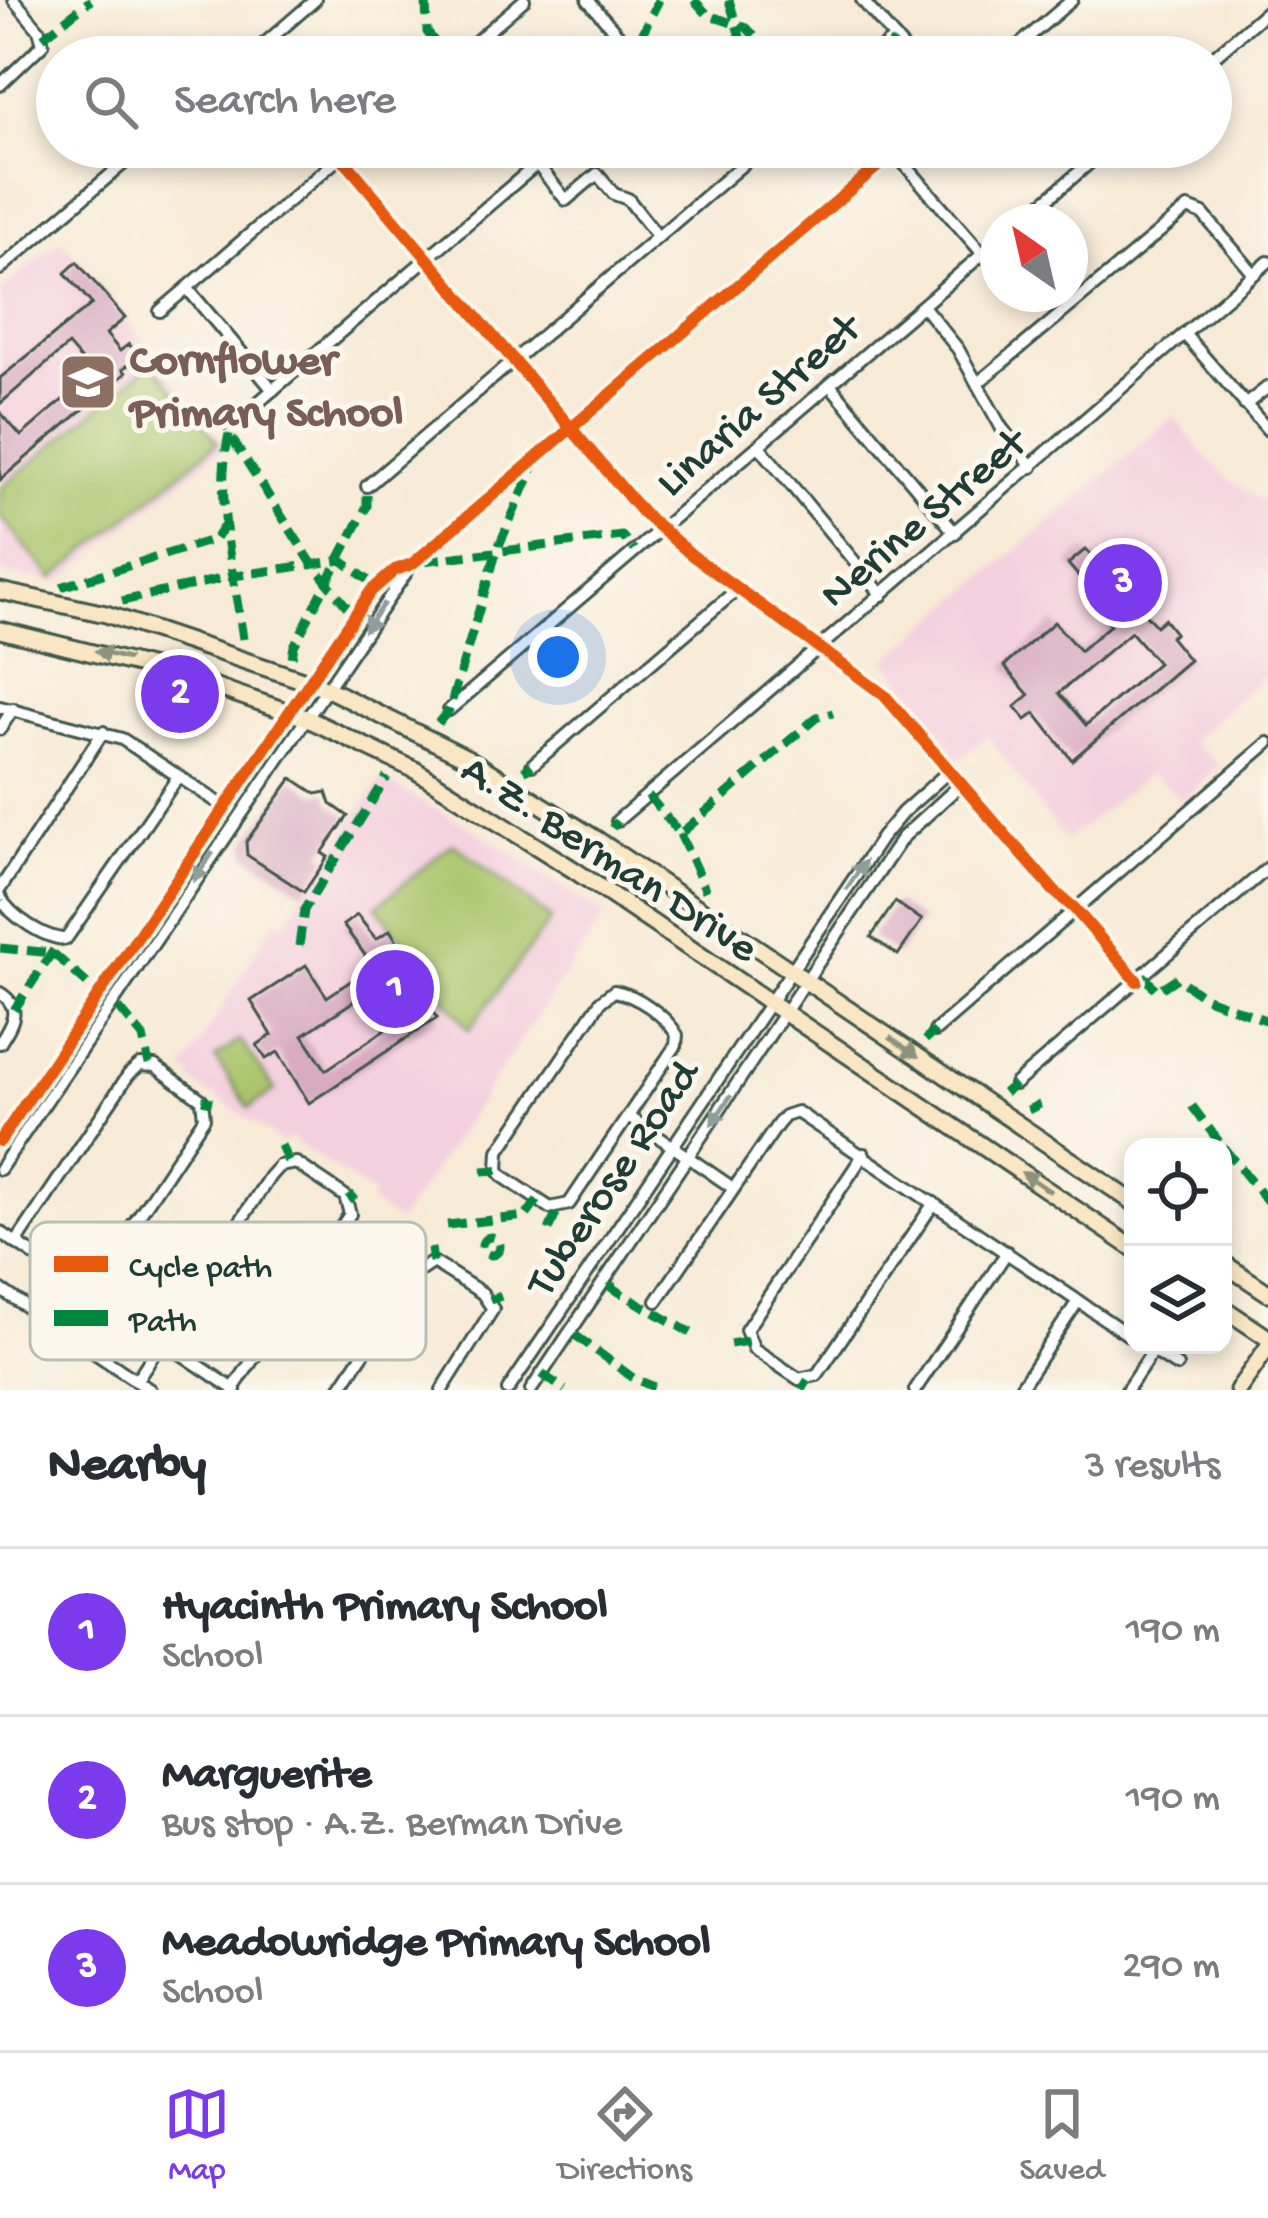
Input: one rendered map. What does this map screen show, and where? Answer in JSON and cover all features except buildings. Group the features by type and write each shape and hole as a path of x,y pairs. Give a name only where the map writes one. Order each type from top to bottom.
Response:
{"main road":[{"name":"A.Z. Berman Drive","path":"0,591 106,614 326,688 498,776 1124,1196"},
{"name":"A.Z. Berman Drive","path":"0,630 132,660 306,718 395,760 500,821 1130,1246"},
{"path":"1232,1269 1268,1293"},
{"path":"1232,1315 1268,1342 1238,1390"}],"street":[{"path":"14,0 41,36"},
{"path":"275,36 315,0"},
{"path":"482,36 524,0"},
{"path":"588,0 619,36"},
{"path":"862,0 893,36"},
{"path":"1030,36 1072,0"},
{"path":"1232,41 1268,10"},
{"path":"0,85 36,51"},
{"path":"0,269 118,168"},
{"path":"160,311 318,168"},
{"path":"350,168 642,512 884,695 1137,981"},
{"path":"240,418 533,168"},
{"path":"541,168 566,200 596,174 614,194 628,200 658,238"},
{"path":"367,485 740,168"},
{"path":"0,1169 412,564 876,168"},
{"path":"912,168 980,250"},
{"path":"1042,204 1084,168"},
{"path":"978,382 1188,208 1203,214 1254,274"},
{"name":"Linaria Street","path":"449,710 980,257"},
{"name":"Nerine Street","path":"617,821 1268,262"},
{"path":"187,288 273,390"},
{"path":"923,305 958,349 1001,427 1031,467"},
{"path":"1185,335 1268,430"},
{"path":"830,386 956,532"},
{"path":"1245,405 1268,388"},
{"path":"759,446 882,595"},
{"path":"0,1141 370,591 395,570 412,564"},
{"path":"532,765 739,588"},
{"path":"0,729 6,708 103,732 122,739 239,814"},
{"path":"103,732 0,893 7,909 36,928 66,939 178,777"},
{"path":"934,1031 1268,742"},
{"name":"Tuberose Road","path":"508,1390 893,822 950,771"},
{"name":"Tuberose Road","path":"531,1390 902,838 961,784"},
{"path":"1015,1084 1266,873"},
{"path":"614,991 666,1019 677,1035 676,1045 628,1116 575,1195 558,1209 498,1170 499,1151 601,1001 614,991"},
{"path":"0,993 9,998 14,1010 14,1022 0,1042"},
{"path":"16,1243 128,1074 140,1065 155,1066 202,1100 204,1118 135,1222"},
{"path":"657,1301 778,1124 793,1112 864,1154 1124,1332"},
{"path":"628,1116 733,1188"},
{"path":"864,1154 746,1330 754,1349 799,1379 818,1375 934,1203"},
{"path":"239,1222 270,1176 288,1162 306,1168 345,1196 350,1214 345,1222"},
{"path":"0,1232 30,1253"},
{"path":"915,1390 1007,1252"},
{"path":"426,1267 433,1262 482,1293 493,1309 442,1390"},
{"path":"0,1289 30,1309"},
{"path":"1019,1390 1078,1301"},
{"path":"1127,1390 1146,1354"},
{"path":"1159,1354 1178,1366"},
{"path":"105,1360 150,1390"},
{"path":"136,1381 148,1360"},
{"path":"190,1360 234,1389 253,1360"},
{"path":"339,1390 359,1360"}],"shaded area":[{"name":"Cornflower Primary School","path":"62,239 225,446 61,582 0,573 0,292"},
{"path":"1174,417 1230,480 1268,504 1268,672 1192,740 1220,766 1182,800 1150,773 1065,841 987,735 959,760 885,661"},
{"path":"381,779 495,842 605,915 398,1222 370,1202 374,1194 288,1137 283,1143 216,1093 213,1096 191,1081 193,1076 184,1071 275,920 284,924"}],"green space":[{"path":"152,363 218,442 53,579 0,516 0,489"},
{"path":"453,843 551,919 469,1030 377,906"},
{"path":"240,1040 275,1090 249,1108 215,1058"}],"marked path":[{"path":"44,36 91,0"},
{"path":"426,0 430,36"},
{"path":"641,36 659,0"},
{"path":"694,0 708,15 747,28 754,36"},
{"path":"729,0 740,36"},
{"path":"240,418 228,428 229,434 311,562 347,607"},
{"path":"229,434 224,510 243,639"},
{"path":"438,723 449,710 497,550 534,466"},
{"path":"292,657 367,506 367,486"},
{"path":"61,587 215,539 226,523"},
{"path":"423,561 622,536 634,550"},
{"path":"122,601 234,576 341,560 368,580"},
{"path":"648,795 680,834 817,717 833,713"},
{"path":"524,771 532,765"},
{"path":"299,946 304,910 387,777"},
{"path":"612,828 617,821"},
{"path":"680,834 706,891"},
{"path":"14,1010 57,945"},
{"path":"0,948 53,953 93,989"},
{"path":"1143,975 1157,991 1177,978 1204,997 1268,1021"},
{"path":"119,1008 143,1037 149,1064"},
{"path":"925,1040 935,1031"},
{"path":"1004,1093 1015,1084"},
{"path":"202,1100 212,1102"},
{"path":"1028,1110 1040,1104"},
{"path":"1192,1106 1216,1138"},
{"path":"281,1145 288,1162"},
{"path":"1232,1158 1268,1202"},
{"path":"482,1171 498,1170"},
{"path":"348,1200 355,1194"},
{"path":"447,1225 526,1216 538,1200"},
{"path":"549,1230 558,1209"},
{"path":"491,1237 500,1246 491,1255 482,1246 491,1237"},
{"path":"431,1248 433,1262"},
{"path":"611,1283 612,1288 691,1333"},
{"path":"490,1300 501,1296"},
{"path":"575,1335 633,1378 654,1387"},
{"path":"730,1344 748,1341"},
{"path":"542,1374 565,1390"},
{"path":"802,1390 808,1380"}],"cycle path":[{"path":"351,168 642,512 693,556 884,695 1137,981"},
{"path":"0,1141 371,591 395,570 412,564 875,168"}],"place":[{"name":"Cornflower Primary School","path":"88,382"},
{"name":"Meadowridge Primary School","path":"1123,583"},
{"name":"Marguerite","path":"180,694"},
{"name":"Hyacinth Primary School","path":"395,989"}]}
